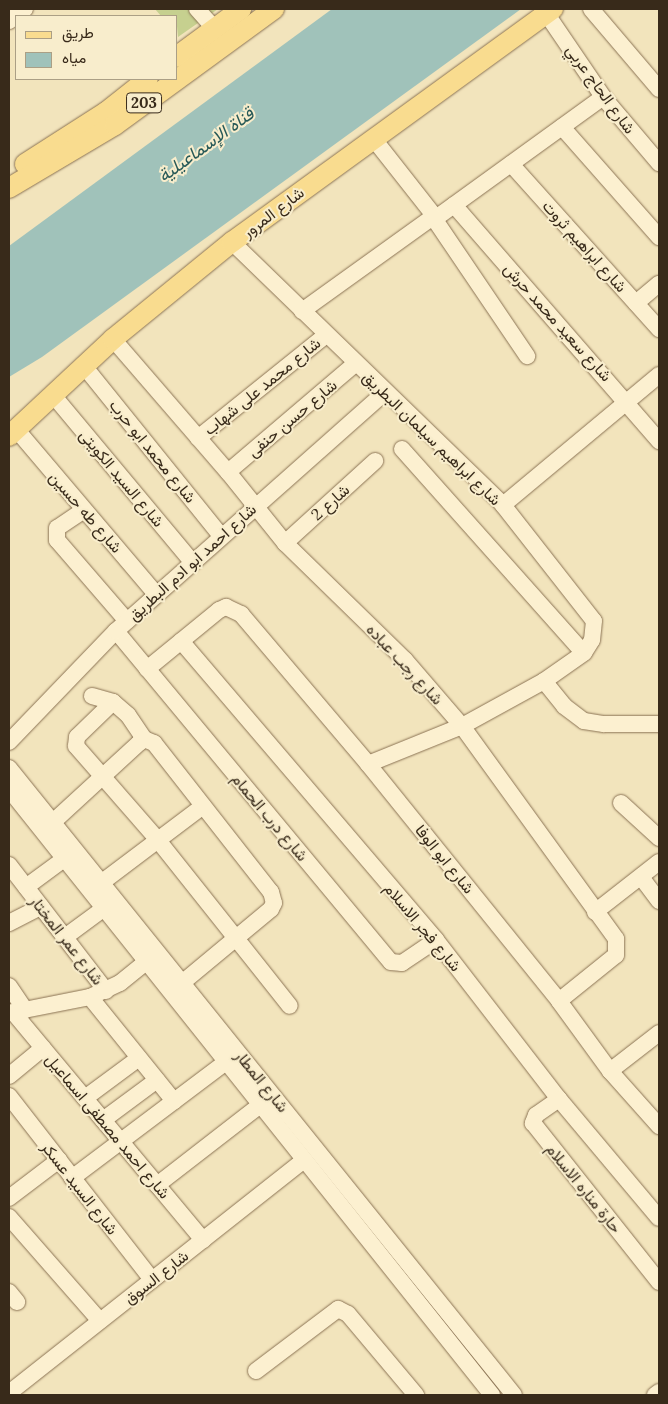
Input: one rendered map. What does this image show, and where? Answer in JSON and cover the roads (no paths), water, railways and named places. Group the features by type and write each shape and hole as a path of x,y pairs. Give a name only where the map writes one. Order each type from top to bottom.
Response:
{"main road":[{"path":"178,55 213,27 241,9"},
{"name":"شارع المرور","path":"12,433 113,339 232,242 372,138 550,11"},
{"name":"203","path":"178,77 264,12"},
{"name":"203","path":"9,174 60,144 147,80"},
{"name":"203","path":"9,188 115,125 174,80"}],"street":[{"path":"197,9 213,27"},
{"path":"591,9 659,89"},
{"name":"شارع الحاج عربي","path":"550,11 603,97 659,163"},
{"path":"302,311 433,217 454,205 603,97"},
{"path":"562,127 659,237"},
{"path":"372,138 433,217 527,356"},
{"name":"شارع ابراهيم ثروت","path":"511,164 659,329"},
{"name":"شارع سعيد محمد حرش","path":"454,205 628,401 659,441"},
{"name":"شارع ابراهيم سيلمان البطريق","path":"232,242 503,505 594,621 592,640 584,653"},
{"path":"636,303 659,284"},
{"name":"شارع محمد على شهاب","path":"198,438 326,335"},
{"name":"شارع رجب عباده","path":"113,339 228,472 285,543 405,660 462,726 616,939 616,955 559,1002"},
{"name":"شارع حسن حنفى","path":"228,472 356,363"},
{"name":"شارع محمد ابو حرب","path":"84,366 221,536"},
{"path":"503,505 659,375"},
{"name":"شارع احمد ابو ادم البطريق","path":"9,742 122,626 156,594 385,392"},
{"name":"شارع السيد الكويتى","path":"53,395 192,562"},
{"name":"شارع طه حسين","path":"12,433 84,510 156,594"},
{"path":"368,764 462,726 544,681 584,653 402,449"},
{"name":"شارع 2","path":"285,543 375,462"},
{"name":"شارع درب الحمام","path":"84,510 57,528 57,540 122,626 147,669 392,962 402,963 436,940"},
{"name":"شارع ابو الوفا","path":"181,642 219,610 226,607 241,614 368,764 559,1002 610,1071 659,1125"},
{"path":"147,669 181,642"},
{"name":"شارع فجر الاسلام","path":"181,642 436,940 559,1099 659,1218"},
{"path":"544,681 564,706 584,721 604,724 659,724"},
{"path":"92,696 113,702 128,715 144,739 154,743 274,898 271,909 182,982"},
{"path":"113,702 76,741 290,1006"},
{"path":"53,822 144,739"},
{"name":"شارع المطار","path":"9,768 101,883 134,935 146,962 492,1395"},
{"name":"شارع المطار","path":"9,790 104,909 134,935 182,982 514,1395"},
{"path":"621,803 659,838"},
{"path":"101,883 203,806"},
{"path":"26,887 64,859"},
{"path":"595,912 659,862"},
{"name":"شارع عمر المختار","path":"9,865 106,991"},
{"path":"641,877 659,901"},
{"path":"9,923 41,907"},
{"path":"65,938 104,909"},
{"path":"15,1012 90,997 106,991 146,962"},
{"name":"شارع احمد مصطفى اسماعيل","path":"9,986 15,1012 203,1240"},
{"path":"90,997 174,1101"},
{"path":"610,1071 657,1038"},
{"path":"9,1076 43,1048"},
{"path":"85,1098 139,1058"},
{"path":"72,1178 226,1062"},
{"path":"103,1120 157,1080"},
{"name":"شارع السيد عسكر","path":"9,1096 152,1280"},
{"name":"حارة مناره الاسلام","path":"559,1099 536,1115 533,1123 659,1282"},
{"path":"157,1185 260,1105"},
{"path":"9,1198 59,1160"},
{"name":"شارع السوق","path":"9,1393 304,1160"},
{"path":"9,1217 100,1321"},
{"path":"372,1246 386,1236"},
{"path":"256,1371 338,1309 348,1314 416,1395"},
{"path":"656,1395 659,1392"}],"water":[{"name":"قناة الإسماعيلية","path":"332,9 521,9 42,357 9,377 9,246"}]}
